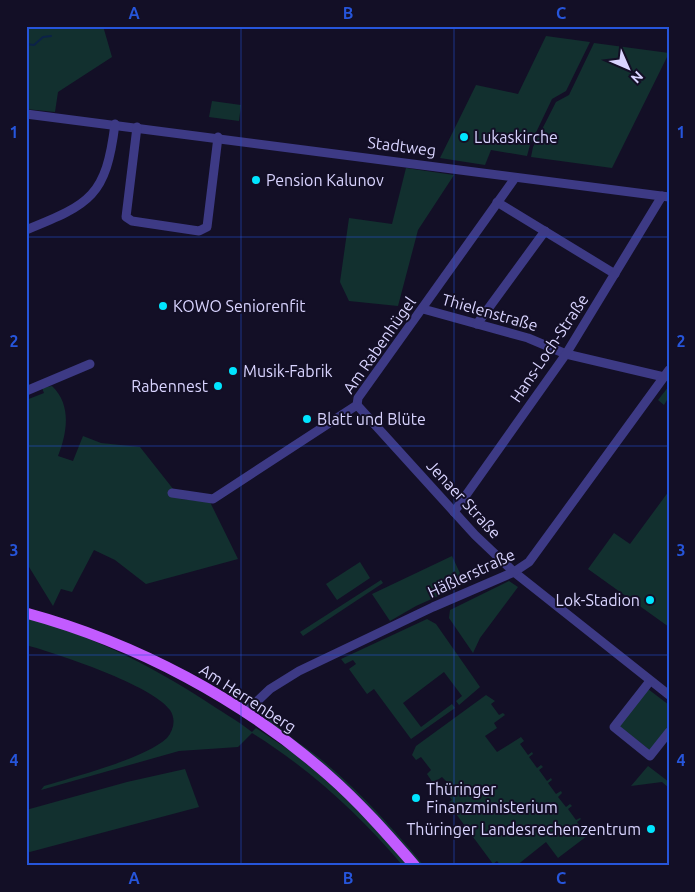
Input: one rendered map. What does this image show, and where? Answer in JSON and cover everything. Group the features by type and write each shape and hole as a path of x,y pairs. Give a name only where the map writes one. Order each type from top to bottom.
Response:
{"main road":[{"name":"Am Herrenberg","path":"26,613 79,629 130,650 190,680 245,713 300,751 329,776 415,866"}],"street":[{"name":"Stadtweg","path":"26,114 134,126 515,178 666,196"},
{"path":"26,230 72,212 96,190 107,170 115,124"},
{"path":"134,126 126,217 132,222 199,231 207,226 218,137"},
{"name":"Am Rabenhügel","path":"172,493 213,499 356,405 358,398 515,178"},
{"name":"Hans-Loch-Straße","path":"454,512 566,354 666,196"},
{"path":"497,202 615,274"},
{"path":"478,324 546,231"},
{"name":"Thielenstraße","path":"423,309 545,344 566,354 666,373"},
{"path":"26,391 90,364"},
{"name":"Häßlerstraße","path":"245,713 270,689 298,671 433,607 514,572 529,562 666,373"},
{"name":"Jenaer Straße","path":"356,405 454,512 514,572 669,695"},
{"path":"650,680 614,727 650,756 669,732"}],"green space":[{"path":"26,26 103,26 112,57 58,92 55,112 26,109"},
{"path":"546,36 590,42 566,91 552,99 530,145 527,156 491,150 485,165 440,158 476,85 518,94"},
{"path":"594,43 669,53 612,168 531,157 533,147 556,102 569,95"},
{"path":"212,101 241,105 239,121 209,117"},
{"path":"406,168 454,175 418,230 398,306 349,301 340,282 349,218 392,224"},
{"path":"52,386 63,402 66,420 64,438 58,456 73,461 83,436 101,443 140,447 181,499 210,502 238,559 146,584 115,560 94,550 72,592 61,589 53,606 26,562 26,400 44,393 42,388"},
{"path":"669,386 669,401 667,400 664,405 658,400"},
{"name":"Lok-Stadion","path":"669,491 669,627 588,569 614,533 630,544"},
{"path":"452,556 465,584 416,606 390,621 372,594"},
{"path":"360,562 370,578 337,600 326,584"},
{"path":"381,580 383,583 303,636 300,632"},
{"path":"509,581 518,587 480,638 473,653 449,618 450,610"},
{"path":"26,618 73,633 118,652 162,674 252,732 256,728 292,752 343,794 410,866 403,866 369,828 314,777 252,733 238,747 179,751 41,790 44,786 127,760 143,753 167,738 173,728 174,721 170,710 160,700 125,681 59,655 26,645"},
{"path":"427,619 436,624 480,687 459,705 456,701 462,696 444,672 403,703 421,727 452,704 455,708 411,739 374,689 367,694 349,669 356,664 353,660 345,664 341,659"},
{"path":"648,689 669,705 669,727 651,751 619,726"},
{"path":"486,695 495,701 491,704 499,715 503,713 505,715 494,723 497,728 485,736 497,752 521,737 524,741 520,744 528,755 532,752 533,754 529,757 537,768 541,765 543,767 539,770 547,781 551,778 552,780 548,783 556,794 561,791 562,793 558,797 566,807 570,804 572,806 568,809 576,820 581,819 577,822 585,833 589,830 591,833 558,858 546,842 516,866 501,866 497,861 493,864 448,803 452,800 442,786 447,782 442,777 433,783 427,774 431,770 421,757 416,760 412,755 416,746"},
{"path":"263,709 283,731 323,761 350,785 389,825 424,866 421,866 266,719"},
{"path":"648,766 669,782 669,788 662,782 631,786"},
{"path":"185,769 199,807 26,853 26,810 127,782"}],"waterway":[{"path":"26,44 34,45 43,37 51,36"}],"place":[{"name":"Lukaskirche","path":"464,137"},
{"name":"Pension Kalunov","path":"256,180"},
{"name":"KOWO Seniorenfit","path":"163,306"},
{"name":"Musik-Fabrik","path":"233,371"},
{"name":"Rabennest","path":"218,386"},
{"name":"Blatt und Blüte","path":"307,419"},
{"name":"Lok-Stadion","path":"650,600"},
{"name":"Thüringer Finanzministerium","path":"416,798"},
{"name":"Thüringer Landesrechenzentrum","path":"651,829"}]}
